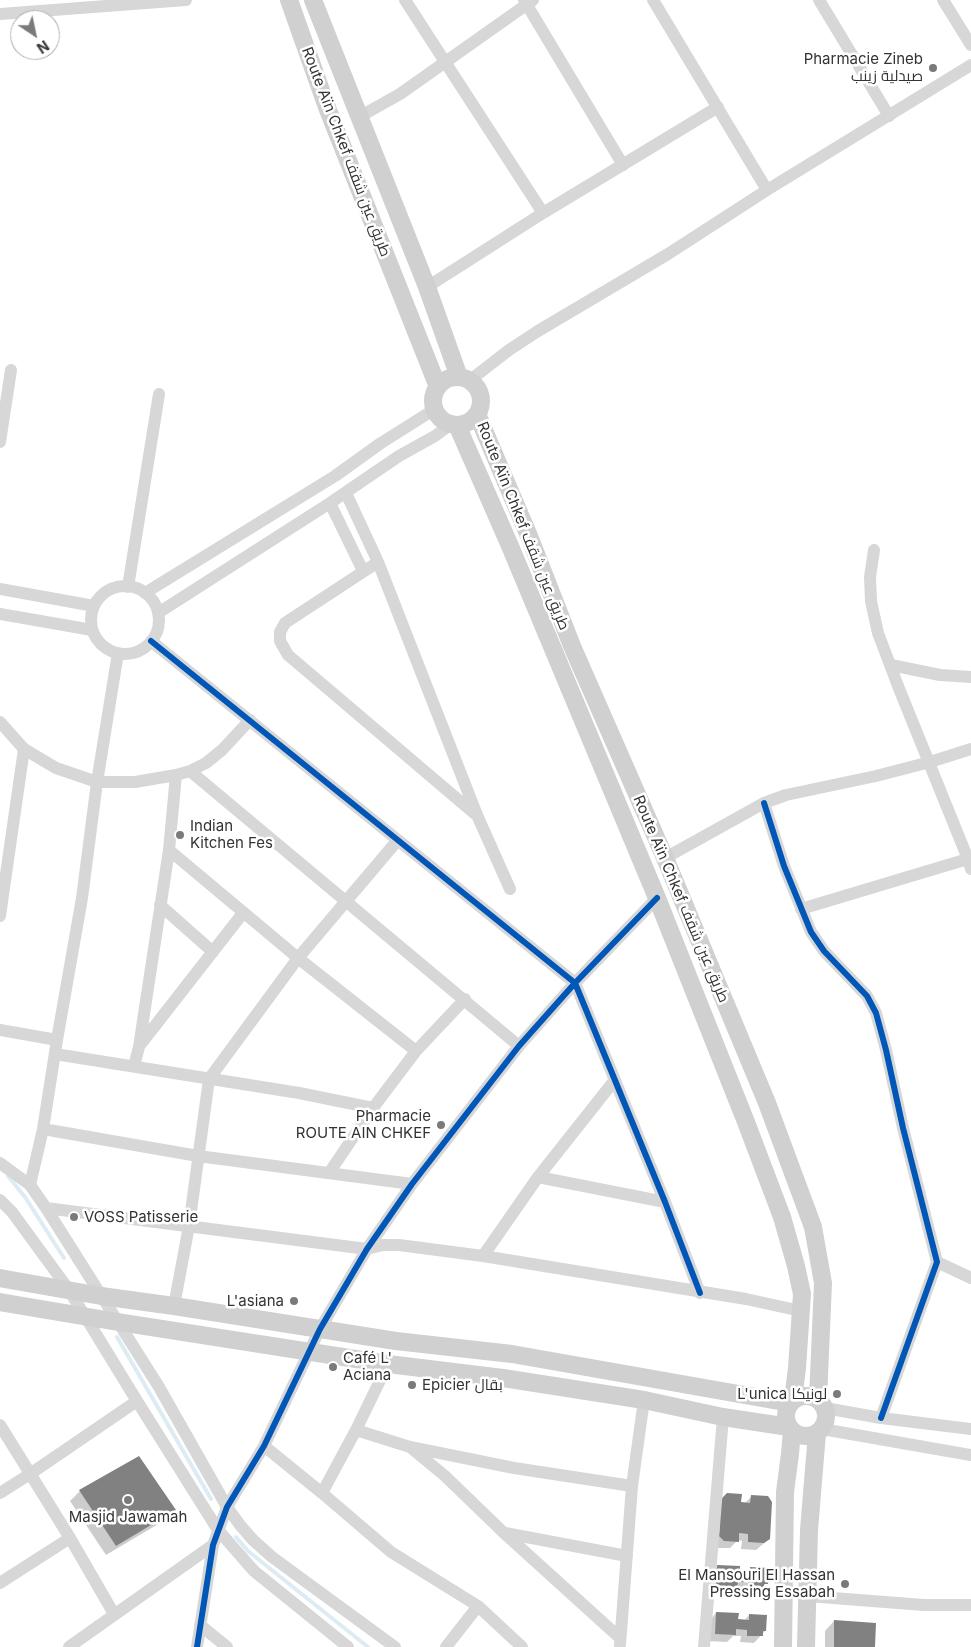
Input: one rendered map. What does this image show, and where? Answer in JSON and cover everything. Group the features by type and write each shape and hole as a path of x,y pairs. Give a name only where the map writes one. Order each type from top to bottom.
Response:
{"main road":[{"name":"Route Aïn Chkef طريق عين شقف","path":"289,0 328,110 438,387"},
{"name":"Route Aïn Chkef طريق عين شقف","path":"313,0 464,379"},
{"path":"464,379 477,387 481,404 477,414 468,422 454,424 442,420 435,409 433,399 438,387 447,380 464,379"},
{"name":"Route Aïn Chkef طريق عين شقف","path":"477,414 529,536 572,646 665,858 767,1103 813,1227 823,1283 821,1403"},
{"name":"Route Aïn Chkef طريق عين شقف","path":"454,424 510,546 656,898 746,1122 782,1218 802,1294 797,1368 792,1401"},
{"path":"0,1278 101,1296 396,1341 512,1354 792,1401 805,1395 821,1403 826,1418 819,1431 809,1530 806,1647"},
{"path":"0,1302 309,1352 503,1378 644,1400 790,1429 801,1435 812,1435 819,1431"},
{"path":"783,1647 785,1492 790,1454 790,1429 786,1422 786,1412 792,1401"}],"street":[{"path":"0,14 186,0"},
{"path":"405,0 543,213"},
{"path":"653,0 767,190"},
{"path":"819,0 889,116"},
{"path":"943,0 971,45"},
{"path":"359,117 400,94 446,63 528,1 623,165"},
{"path":"464,379 971,65"},
{"path":"427,287 543,213 718,107"},
{"path":"0,442 11,370"},
{"path":"128,587 159,394"},
{"path":"145,594 335,476 381,443 435,409"},
{"path":"158,613 346,493 399,456 454,424"},
{"path":"346,493 378,562 477,815 510,889"},
{"path":"330,503 364,571"},
{"path":"801,909 970,862 878,633 871,601 870,577 874,550"},
{"path":"378,562 285,623 280,632 280,641 288,655 477,815"},
{"path":"114,588 135,588 145,594 153,602 158,613 158,626 151,641 138,651 126,654 104,647 97,640 92,630 91,616 99,598 114,588"},
{"path":"0,589 94,606"},
{"path":"0,614 92,630"},
{"path":"151,641 575,983 665,1202 700,1293"},
{"path":"30,1185 43,1129 82,898 97,782 118,653"},
{"path":"890,665 940,675 971,677"},
{"path":"0,722 24,749 56,768 97,782 135,782 176,776 206,763 222,750 250,720"},
{"path":"0,916 24,749"},
{"path":"665,858 764,803 786,795 876,776 971,749"},
{"path":"190,771 348,901 519,1046"},
{"path":"134,1066 139,1047 169,850 176,776"},
{"path":"764,803 784,866 811,932 824,951 867,996 876,1013 937,1262 881,1418"},
{"path":"174,1306 189,1226 209,1079 298,958 398,841"},
{"path":"169,850 298,958 416,1051"},
{"path":"197,1647 213,1545 218,1530 228,1507 264,1446 320,1329 368,1249 412,1184 519,1046 575,983 656,898"},
{"path":"160,905 213,952"},
{"path":"139,1047 243,913"},
{"path":"329,1173 373,1108 416,1051 465,999"},
{"path":"0,1030 57,1040"},
{"path":"55,1054 299,1093 373,1108"},
{"path":"483,1256 538,1177 614,1081"},
{"path":"43,1129 198,1156 412,1184"},
{"path":"0,1163 30,1185 46,1208 160,1387 228,1507 244,1530 272,1557 395,1647"},
{"path":"538,1177 665,1202"},
{"path":"0,1200 12,1212 69,1290 218,1530 254,1571 348,1647"},
{"path":"46,1208 368,1249 383,1245 399,1245 483,1256 700,1293 746,1299 801,1311"},
{"path":"937,1262 971,1278"},
{"path":"322,1493 356,1430 388,1364"},
{"path":"620,1643 632,1486 644,1400"},
{"path":"0,1493 137,1401"},
{"path":"821,1403 881,1418 971,1429"},
{"path":"704,1647 722,1417"},
{"path":"0,1425 70,1538 114,1614"},
{"path":"356,1430 410,1447 514,1468 632,1486"},
{"path":"819,1431 971,1455"},
{"path":"264,1446 391,1552 478,1606 522,1647"},
{"path":"410,1447 445,1476 620,1643"},
{"path":"503,1532 627,1556"},
{"path":"0,1583 70,1538"},
{"path":"68,1647 213,1545"},
{"path":"807,1596 924,1605 971,1605"},
{"path":"446,1647 478,1606"},
{"path":"200,1625 227,1647"}],"building":[{"name":"Masjid Jawamah","path":"139,1456 176,1510 116,1546 79,1490"},
{"path":"727,1493 742,1494 741,1502 750,1503 751,1495 768,1496 772,1502 770,1539 764,1543 748,1542 748,1534 739,1533 739,1542 724,1541 719,1536 721,1499"},
{"path":"717,1565 740,1566 740,1572 750,1573 750,1567 769,1568 768,1584 764,1584 764,1589 748,1588 749,1582 738,1582 737,1588 716,1587"},
{"path":"716,1612 739,1613 738,1619 749,1620 749,1614 767,1615 766,1631 763,1631 763,1636 747,1636 747,1630 736,1629 736,1635 715,1634"},
{"path":"834,1620 876,1623 875,1647 834,1647"}],"waterway":[{"path":"8,1176 25,1197 64,1258"},
{"path":"117,1337 211,1499"},
{"path":"236,1537 248,1551 368,1647"}],"cycle path":[{"path":"151,641 575,983 665,1202 700,1293"},
{"path":"764,803 784,866 811,932 824,951 867,996 876,1013 937,1262 881,1418"},
{"path":"197,1647 213,1545 227,1507 264,1446 320,1329 367,1249 412,1184 519,1046 575,983 657,898"}],"place":[{"name":"Pharmacie Zineb صيدلية زينب","path":"933,68"},
{"name":"Indian Kitchen Fes","path":"180,835"},
{"name":"Pharmacie ROUTE AIN CHKEF","path":"441,1125"},
{"name":"VOSS Patisserie","path":"74,1217"},
{"name":"L'asiana","path":"294,1301"},
{"name":"Café L' Aciana","path":"333,1367"},
{"name":"Epicier بقال","path":"412,1385"},
{"name":"L'unica لونيكا","path":"837,1394"},
{"name":"Masjid Jawamah","path":"128,1500"},
{"name":"El Mansouri El Hassan Pressing Essabah","path":"845,1584"}]}
